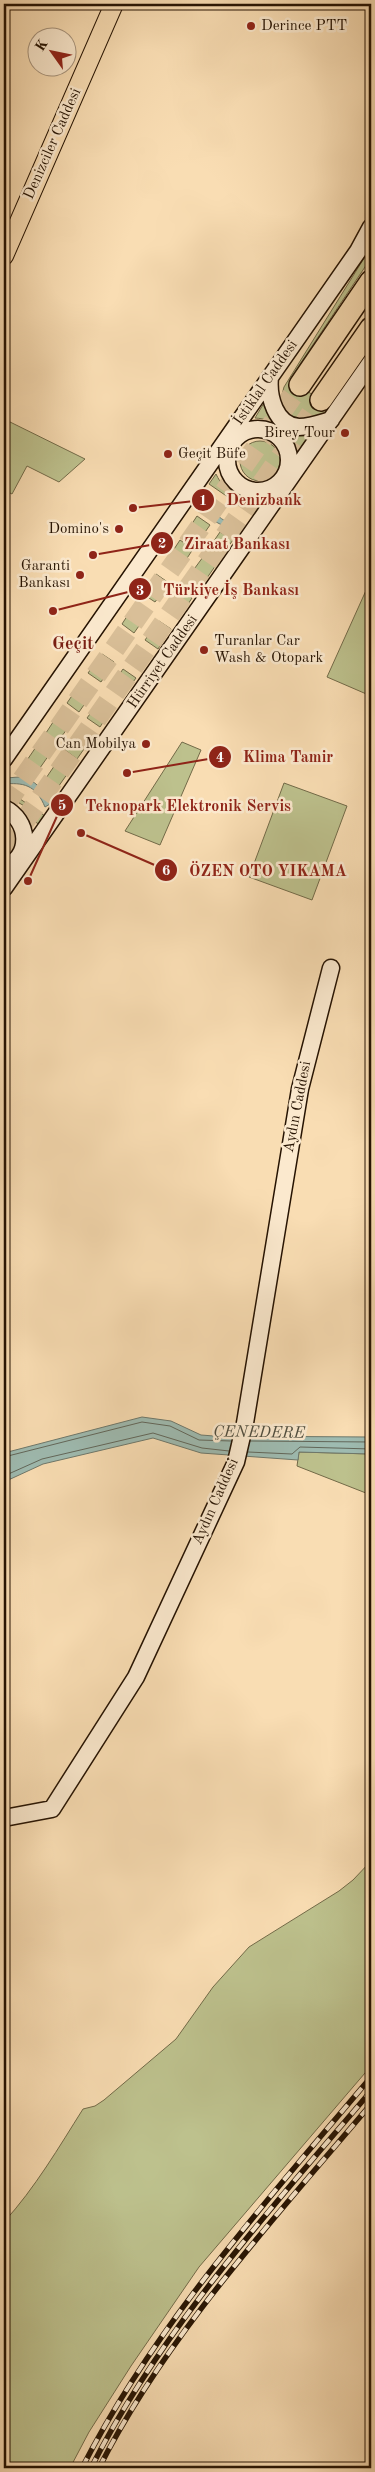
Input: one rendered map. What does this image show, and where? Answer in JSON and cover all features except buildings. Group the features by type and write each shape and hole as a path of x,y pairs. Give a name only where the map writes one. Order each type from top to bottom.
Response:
{"highway":[{"path":"300,385 371,281"},
{"path":"321,400 371,328"}],"main road":[{"name":"Denizciler Caddesi","path":"4,256 114,4"},
{"name":"İstiklal Caddesi","path":"4,759 236,428 358,251 371,227"},
{"name":"Hürriyet Caddesi","path":"4,888 10,869 38,838 214,590 254,532 284,483 301,463 371,362"},
{"path":"270,377 270,395 277,413 284,420 299,427 331,420"},
{"path":"216,456 231,445 242,433 252,430 272,432 280,438 290,455 284,483 260,492 240,486 228,470 227,459 231,445 236,428"},
{"path":"4,808 13,813 24,830 25,840 21,853"},
{"path":"10,869 21,853 38,838"},
{"name":"Aydın Caddesi","path":"4,1818 52,1809 92,1748 136,1677 236,1462 245,1423 296,1113 331,968"}],"green space":[{"path":"371,247 371,258 290,379 330,407 322,415 313,419 295,419 284,408 282,398 284,387"},
{"path":"264,403 272,418 311,433 299,450 282,428 269,421 255,418"},
{"path":"4,419 85,459 59,482 27,466 12,494 4,490"},
{"path":"260,441 274,447 280,461 274,475 260,481 246,475 240,461 246,447"},
{"path":"216,474 224,487 234,496 254,504 262,504 254,515 209,484"},
{"path":"197,516 210,525 196,545 184,536"},
{"path":"220,532 233,540 219,559 207,551"},
{"path":"180,540 193,549 180,569 167,560"},
{"path":"203,557 216,565 202,585 189,576"},
{"path":"156,574 169,583 155,602 143,594"},
{"path":"368,586 371,587 371,696 327,677"},
{"path":"180,590 192,598 179,618 166,609"},
{"path":"135,604 148,613 134,633 122,624"},
{"path":"159,621 171,629 158,649 145,640"},
{"path":"102,654 114,662 101,682 88,673"},
{"path":"123,669 136,678 122,697 110,688"},
{"path":"80,684 93,692 79,712 67,703"},
{"path":"101,699 113,707 100,727 87,718"},
{"path":"57,716 70,725 56,744 44,736"},
{"path":"79,731 91,739 77,759 65,750"},
{"path":"182,742 201,750 160,845 125,831"},
{"path":"36,747 49,755 35,775 23,766"},
{"path":"57,762 70,770 56,790 44,781"},
{"path":"284,783 347,806 312,900 249,877"},
{"path":"4,788 45,816 39,826 26,807 4,794"},
{"path":"4,823 13,835 13,845 4,857"},
{"path":"299,1452 371,1454 371,1495 297,1466"},
{"path":"371,1861 371,2066 199,2267 131,2366 89,2432 70,2468 4,2468 4,2222 36,2181 83,2109 95,2106 104,2100 176,2039 213,1987 249,1947 339,1891 353,1880"}],"water":[{"path":"209,497 213,509 219,517 241,525 241,530 220,524 212,518 208,513 203,498"},
{"path":"19,777 35,783 50,804 45,807 35,791 25,785 6,784 6,778"},
{"path":"142,1417 171,1421 201,1435 371,1437 371,1454 299,1452 298,1460 201,1453 153,1438 43,1464 4,1482 4,1453"}],"tunnel":[{"path":"4,806 300,385"},
{"path":"4,850 321,400"}],"railway":[{"path":"82,2468 111,2415 179,2313 253,2217 371,2077"},
{"path":"91,2468 119,2416 150,2367 184,2319 257,2226 371,2091"},
{"path":"99,2468 126,2419 156,2371 189,2324 224,2278 371,2104"}],"place":[{"name":"Derince PTT","path":"251,26"},
{"name":"Birey Tour","path":"345,433"},
{"name":"Geçit Büfe","path":"168,454"},
{"name":"Denizbank","path":"133,508"},
{"name":"Domino's","path":"119,529"},
{"name":"Ziraat Bankası","path":"93,555"},
{"name":"Garanti Bankası","path":"80,575"},
{"name":"Türkiye İş Bankası","path":"53,611"},
{"name":"Turanlar Car Wash & Otopark","path":"204,650"},
{"name":"Can Mobilya","path":"146,744"},
{"name":"Klima Tamir","path":"127,773"},
{"name":"ÖZEN OTO YIKAMA","path":"81,833"},
{"name":"Teknopark Elektronik Servis","path":"28,881"}],"district":[{"name":"Geçit","path":"73,644"}],"water label":[{"name":"ÇENEDERE","path":"259,1433"}]}
